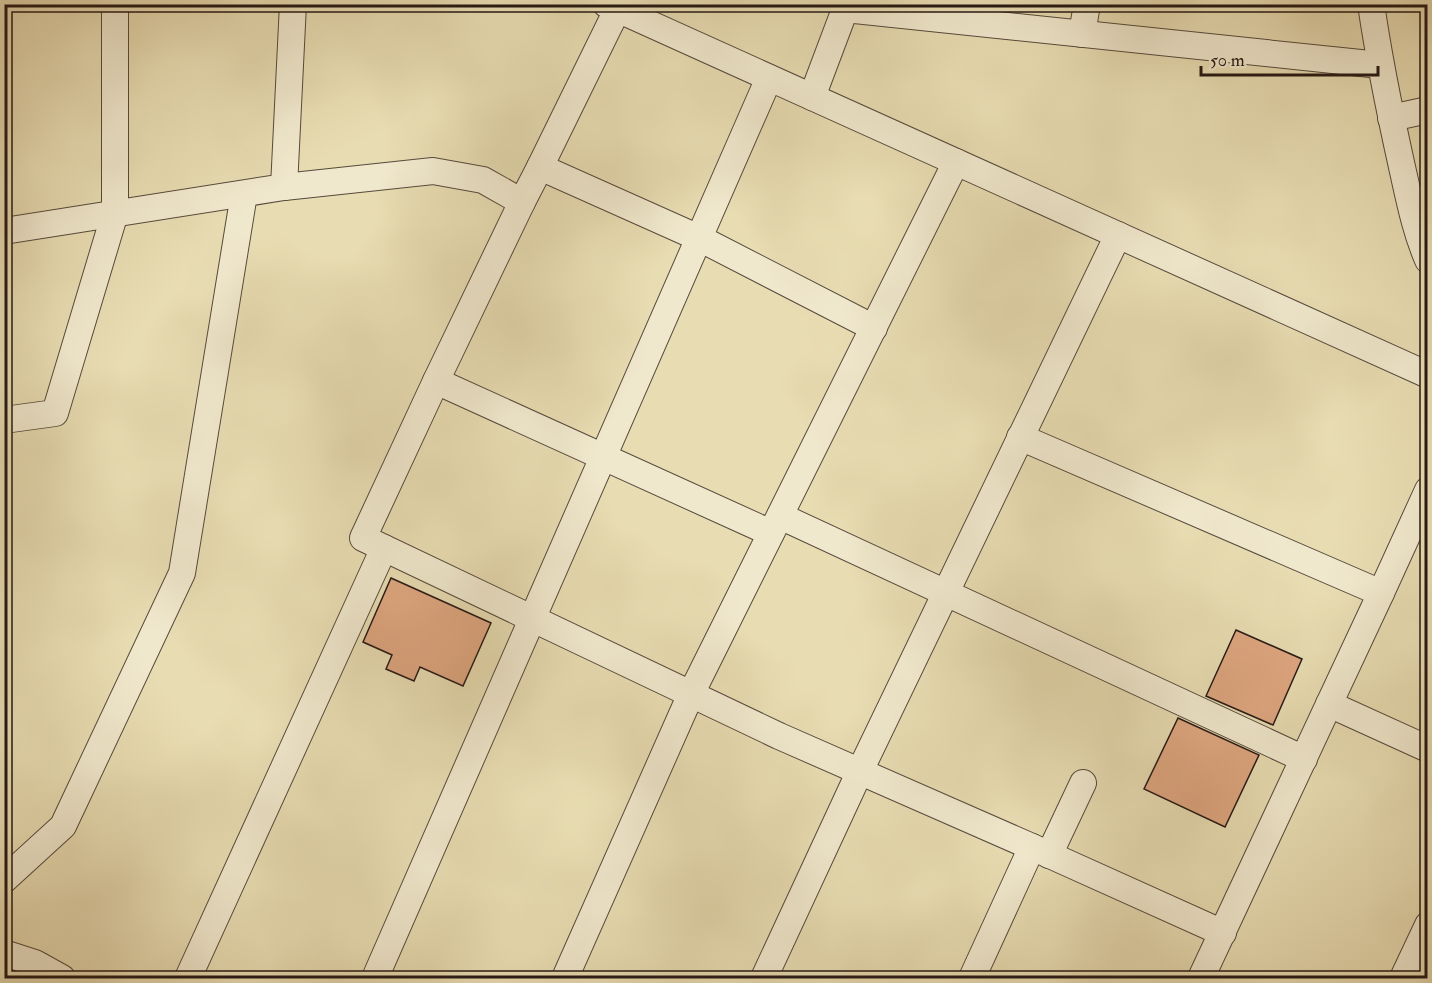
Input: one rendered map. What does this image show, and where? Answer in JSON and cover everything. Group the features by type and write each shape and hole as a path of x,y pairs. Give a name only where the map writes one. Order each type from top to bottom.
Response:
{"street":[{"path":"4,420 55,413 115,213 116,4"},
{"path":"284,188 293,4"},
{"path":"1082,34 1087,4"},
{"path":"1371,4 1391,118 1420,217 1428,260"},
{"path":"1223,933 779,736 363,538 540,167 612,7 1428,375"},
{"path":"812,97 846,7 1380,64"},
{"path":"375,978 770,78"},
{"path":"1391,118 1428,110"},
{"path":"565,978 691,694 956,162"},
{"path":"540,167 699,238 874,328"},
{"path":"4,231 284,188 433,171 483,180 522,202"},
{"path":"4,880 63,826 182,573 244,194"},
{"path":"764,978 860,771 1118,235"},
{"path":"436,381 604,457 946,592 1304,759"},
{"path":"1020,437 1382,593"},
{"path":"1201,978 1428,490"},
{"path":"188,978 384,548"},
{"path":"1329,704 1428,749"},
{"path":"972,978 1041,851 1083,783"},
{"path":"1415,965 1428,925"},
{"path":"4,953 35,963 62,978"}],"building":[{"path":"391,578 491,623 463,686 420,667 414,681 386,669 392,655 363,642"},
{"path":"1236,630 1302,659 1273,725 1206,696"},
{"path":"1178,718 1259,755 1225,827 1144,789"}]}
